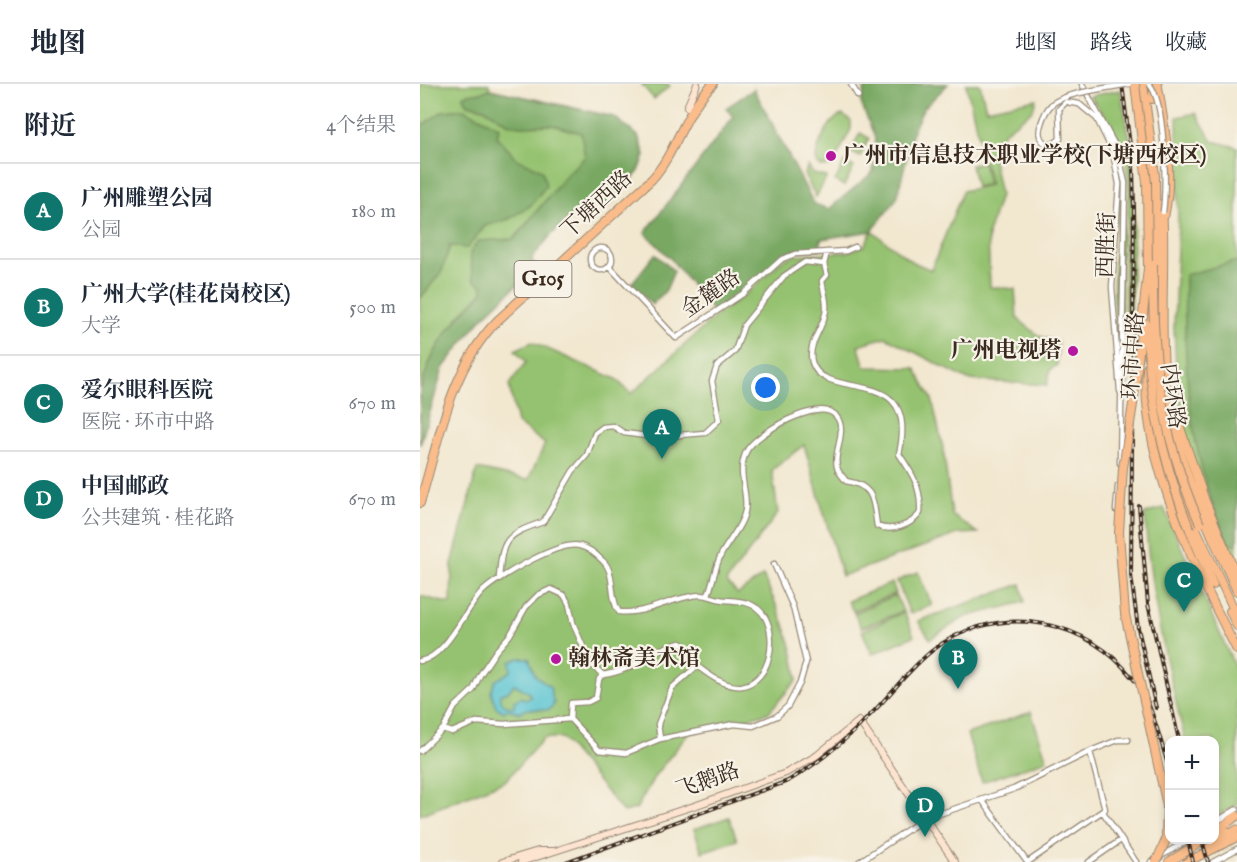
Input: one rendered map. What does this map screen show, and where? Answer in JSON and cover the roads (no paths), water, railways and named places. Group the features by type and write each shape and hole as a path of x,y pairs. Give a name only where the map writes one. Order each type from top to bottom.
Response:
{"highway":[{"name":"下塘西路","path":"420,485 452,379 471,343 507,305 646,178 661,159 687,107 706,84"},
{"name":"下塘西路","path":"420,503 457,381 475,347 497,321 657,173 692,109 713,84"},
{"name":"内环路","path":"1139,84 1147,183 1147,343 1153,404 1166,461 1190,530 1237,626"},
{"name":"内环路","path":"1139,84 1152,183 1153,324 1161,403 1184,484 1237,597"},
{"name":"环市中路","path":"1139,84 1156,198 1151,312 1154,346 1147,369 1146,389 1153,438 1168,493 1237,650"},
{"name":"环市中路","path":"1149,84 1163,216 1166,384 1173,428 1183,466 1237,591"},
{"path":"1152,99 1157,84"},
{"path":"1148,268 1134,398 1123,468 1119,533 1125,614 1167,806 1166,840 1156,862"},
{"path":"1146,389 1151,312"},
{"path":"1154,346 1155,396 1170,460 1192,520 1237,616"},
{"path":"1166,384 1191,471 1209,522 1237,585"},
{"path":"1166,384 1200,488 1237,577"},
{"path":"1190,530 1237,640"},
{"path":"1219,829 1237,816"},
{"path":"1169,862 1237,837"},
{"path":"1187,862 1202,844"}],"main road":[{"path":"1157,84 1169,171 1169,190 1163,216"},
{"path":"1219,835 1237,827"},
{"path":"1198,850 1237,827"},
{"path":"1198,850 1205,844"}],"street":[{"path":"687,107 697,84"},
{"path":"851,84 858,96"},
{"name":"西胜街","path":"1082,84 1083,96 1113,152 1119,184 1112,287 1123,418"},
{"name":"西胜街","path":"1082,84 1118,151 1125,183 1123,418 1116,519"},
{"path":"1096,118 1079,104 1066,102 1059,109 1060,139 1047,145 1041,140 1039,130 1044,114 1053,103 1071,96 1129,84"},
{"path":"1149,84 1156,97 1163,147 1166,193 1163,216"},
{"name":"金麓路","path":"609,266 676,338 744,292 782,260 795,254 855,247"},
{"path":"601,248 608,250 611,256 609,266 599,270 592,266 590,259 594,250 601,248"},
{"path":"708,595 720,558 745,511 741,481 745,453 762,436 792,417 821,410 831,412 837,417 841,427 837,468 846,481 861,484 870,492 877,526 886,530 905,525 920,513 921,499 915,477 899,454 903,421 899,406 883,394 825,377 816,370 812,361 815,336 826,308 822,281 827,275 824,264 827,252"},
{"path":"499,579 501,549 515,532 543,522 554,508 573,471 587,455 595,433 603,427 613,426 624,433 654,437 705,433 714,426 719,420 712,381 717,366 735,351 744,325 784,276 805,262 824,264"},
{"path":"420,661 434,656 483,591 499,579 547,553 579,545 591,550 606,563 614,605 619,612 633,614 696,595 708,595 716,600 742,601 757,607 768,622 772,647 758,678 746,685 727,683 697,666 691,650 681,643 671,645 621,673 603,675 599,679 596,698 588,702 571,702 570,719 599,750 626,753 660,739 696,731 734,724 753,726 777,716 794,697 806,662 793,607 774,564"},
{"path":"420,751 443,729 454,707 473,690 480,675 510,635 526,607 538,595 551,589 564,595 569,604 573,623 591,663 603,675"},
{"path":"660,739 658,724 672,688 697,666"},
{"path":"443,729 452,732 476,722 504,724 570,719"},
{"name":"飞鹅路","path":"558,851 786,773 816,756 859,721 924,819"},
{"path":"859,862 924,819 1014,789 1090,752 1118,740 1128,740"},
{"path":"1090,752 1104,810 1110,824 1136,862"},
{"path":"982,800 1028,862 1104,810"},
{"path":"1219,820 1237,809"},
{"path":"924,819 955,862"},
{"path":"1089,862 1118,842"},
{"path":"1151,862 1181,844"},
{"path":"1213,862 1237,849"},
{"path":"502,862 538,851 558,851"},
{"path":"521,862 558,851"}],"water":[{"path":"529,658 535,675 550,687 554,704 549,710 527,709 519,713 508,709 504,712 496,707 491,692 495,681 511,671 510,661","holes":["514,684 528,692 531,697 526,700 521,697 514,701 514,707 506,706 500,700 500,694 508,692"]}],"railway":[{"path":"1122,84 1133,168 1134,209 1131,575 1138,628 1156,708"},
{"path":"1139,506 1148,604 1178,736"},
{"path":"566,862 788,781 824,757 856,730 910,671 933,650 956,636 980,626 1006,622 1032,622 1057,627 1082,636 1104,650 1140,686 1165,755"},
{"path":"1189,844 1193,862"},
{"path":"1203,844 1208,862"}],"place":[{"name":"广州市信息技术职业学校(下塘西校区)","path":"831,156"},
{"name":"广州电视塔","path":"1073,351"},
{"name":"广州雕塑公园","path":"662,459"},
{"name":"爱尔眼科医院","path":"1184,612"},
{"name":"翰林斋美术馆","path":"556,659"},
{"name":"广州大学(桂花岗校区)","path":"958,689"},
{"name":"中国邮政","path":"925,837"}]}
